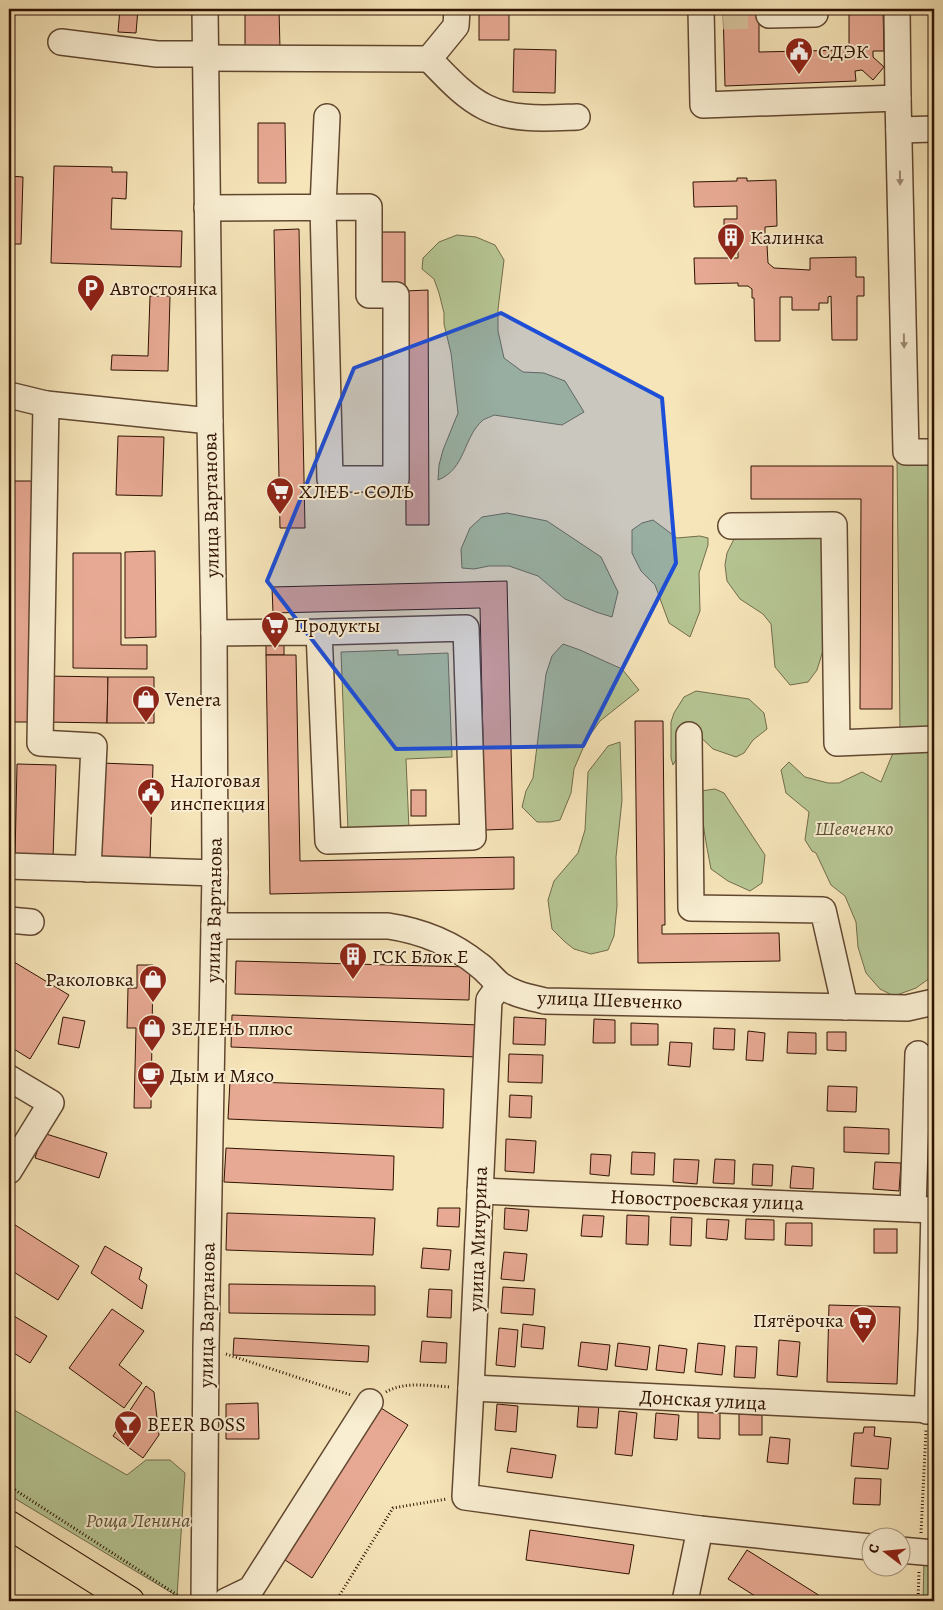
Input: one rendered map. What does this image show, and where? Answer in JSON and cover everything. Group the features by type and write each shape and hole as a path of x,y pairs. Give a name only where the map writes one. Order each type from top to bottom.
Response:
{"main road":[{"path":"9,1525 130,1601"},
{"path":"9,1544 100,1601"}],"street":[{"name":"улица Вартанова","path":"204,1601 206,1348 215,873 214,634 205,9"},
{"path":"429,59 456,26 456,9"},
{"path":"766,13 815,14 815,9"},
{"path":"897,9 906,452 934,452"},
{"path":"709,14 703,105 898,98"},
{"path":"61,42 157,54 429,59 455,86 485,107 505,114 543,118 577,117"},
{"path":"207,208 323,207 369,207 369,295 396,295 396,480 330,479 323,207 327,117"},
{"path":"899,130 934,129"},
{"path":"9,396 46,404 210,422"},
{"path":"46,404 40,744 94,746 88,869"},
{"path":"731,526 834,525 837,743 934,739"},
{"path":"214,634 466,628 473,837 328,841 319,632"},
{"path":"690,735 691,908 823,910 844,1007"},
{"path":"9,866 215,873"},
{"name":"улица Шевченко","path":"214,926 388,926 409,929 452,946 479,965 500,985 519,995 545,1001 908,1008 934,1002"},
{"name":"улица Мичурина","path":"464,1496 472,1388 489,1000 500,985"},
{"path":"918,1054 927,1210 931,1411"},
{"path":"9,1078 51,1102 9,1172"},
{"name":"Новостроевская улица","path":"480,1191 927,1210"},
{"name":"Донская улица","path":"472,1388 931,1411"},
{"path":"226,1601 251,1589 370,1402"},
{"path":"464,1496 700,1529 860,1546"},
{"path":"685,1601 700,1529"}],"path":[{"path":"929,9 934,118"},
{"path":"206,1348 370,1402 392,1389 412,1386 472,1388"},
{"path":"918,1601 918,1552 931,1411"},
{"path":"9,1486 187,1601"},
{"path":"336,1601 393,1508 464,1496"},
{"path":"9,1594 19,1601"}],"highlighted area":[{"path":"501,313 662,398 676,563 583,746 396,749 267,581 354,368"}],"green space":[{"path":"457,235 476,237 495,245 504,260 498,309 498,331 504,358 523,372 544,373 565,381 584,412 562,425 494,415 483,420 471,435 454,468 438,480 443,450 458,413 451,353 439,293 434,279 422,269 423,258 439,242"},
{"path":"897,458 934,459 934,732 900,733"},
{"path":"507,513 547,521 601,557 618,592 612,617 565,599 538,576 509,566 489,566 474,569 462,568 461,549 470,528 482,517"},
{"path":"653,520 677,538 700,536 708,538 708,545 699,573 700,611 690,637 669,623 655,585 641,571 632,553 632,530 642,523"},
{"path":"736,535 826,538 825,644 817,670 808,682 790,685 775,667 771,624 763,614 740,599 727,581 725,565 727,553"},
{"path":"563,644 622,669 639,690 600,721 587,739 574,769 571,793 560,820 537,822 522,807 526,791 533,778 546,674 552,656"},
{"path":"398,650 398,655 448,653 452,757 406,759 409,829 348,831 341,652"},
{"path":"696,691 749,699 764,713 767,729 753,740 744,753 736,757 713,749 693,730 673,765 671,758 671,722 684,697"},
{"path":"620,742 622,800 616,857 617,906 614,936 608,950 591,954 574,949 552,929 548,900 554,881 578,853 585,830 588,772 608,746"},
{"name":"Шевченко","path":"934,750 934,975 916,988 894,996 880,989 866,973 858,947 856,922 845,896 831,885 816,853 812,851 805,840 809,812 786,793 781,770 789,762 805,777 828,783 839,783 862,772 881,782 893,753"},
{"path":"715,789 724,793 765,855 762,883 750,891 728,881 711,869 703,821 701,791"},
{"name":"Роща Ленина","path":"9,1407 127,1475 146,1460 170,1460 185,1473 177,1596 9,1495"},
{"path":"934,1421 934,1547 928,1547"},
{"path":"924,1561 934,1562 934,1601 923,1601"}],"building":[{"path":"120,9 138,9 136,33 118,32"},
{"path":"163,9 181,9 181,14 163,13"},
{"path":"245,9 279,9 280,49 245,49"},
{"path":"479,9 509,9 509,40 479,40"},
{"path":"723,9 759,9 759,52 849,50 849,9 883,9 884,51 873,51 873,57 884,67 873,80 862,70 855,71 856,81 725,86"},
{"path":"514,49 556,50 555,93 513,92"},
{"path":"258,123 285,123 286,183 258,183"},
{"path":"54,166 112,167 112,172 127,172 126,199 112,198 111,229 182,231 181,267 51,263"},
{"path":"9,176 23,177 21,244 9,244"},
{"name":"Калинка","path":"737,178 747,178 747,181 776,180 777,226 765,227 768,263 774,268 810,270 810,258 856,257 856,277 864,277 864,296 857,296 857,340 832,340 831,296 828,297 828,303 819,303 819,310 792,310 792,297 780,297 780,341 755,341 752,289 748,286 738,286 738,283 695,284 694,258 738,258 738,246 724,246 724,219 737,219 737,206 694,207 693,182 737,181"},
{"path":"299,229 305,528 280,528 274,230"},
{"path":"379,232 405,232 405,289 379,289"},
{"path":"428,290 429,525 406,525 405,291"},
{"path":"150,296 170,296 168,371 111,370 112,355 148,356"},
{"path":"118,436 164,437 162,496 116,495"},
{"path":"751,466 893,466 892,709 860,709 861,499 751,499"},
{"path":"9,481 36,481 33,722 9,722"},
{"path":"155,551 156,637 125,638 125,552"},
{"path":"73,553 121,553 121,645 147,645 147,669 73,668"},
{"path":"507,581 513,829 485,830 480,608 273,613 272,587"},
{"name":"Продукты","path":"266,644 284,644 284,655 266,655"},
{"path":"266,655 296,655 300,861 514,857 514,889 270,894"},
{"path":"46,676 108,677 107,723 46,722"},
{"path":"108,677 154,677 154,723 107,723"},
{"path":"635,721 663,721 665,925 662,925 662,934 779,933 780,961 638,963"},
{"path":"101,763 153,765 150,861 99,859"},
{"path":"17,764 56,765 53,859 15,857"},
{"path":"411,790 426,790 426,816 411,816"},
{"path":"9,959 69,995 30,1059 9,1046"},
{"name":"ГСК Блок Е","path":"236,961 470,967 469,1000 235,994"},
{"path":"137,965 153,965 151,1108 134,1108 136,1028 127,1028 128,988 137,988"},
{"path":"232,1015 479,1025 477,1057 231,1047"},
{"path":"63,1017 85,1021 79,1048 58,1044"},
{"path":"514,1017 546,1019 545,1045 513,1044"},
{"path":"594,1019 615,1020 615,1043 593,1043"},
{"path":"631,1023 658,1024 658,1045 631,1045"},
{"path":"714,1028 735,1029 734,1050 713,1049"},
{"path":"748,1031 765,1033 763,1061 746,1060"},
{"path":"788,1032 816,1033 816,1054 787,1053"},
{"path":"827,1032 846,1032 846,1051 827,1050"},
{"path":"670,1042 692,1043 690,1067 668,1065"},
{"path":"509,1054 543,1055 542,1083 508,1082"},
{"path":"230,1081 444,1089 443,1128 228,1119"},
{"path":"828,1086 857,1087 856,1112 827,1111"},
{"path":"510,1095 532,1096 531,1118 509,1117"},
{"path":"844,1127 889,1129 889,1154 844,1152"},
{"path":"43,1133 107,1153 99,1178 35,1158"},
{"path":"506,1139 536,1141 534,1173 505,1171"},
{"path":"226,1148 394,1156 393,1190 224,1182"},
{"path":"632,1152 655,1153 654,1175 631,1174"},
{"path":"591,1154 611,1155 609,1176 590,1174"},
{"path":"674,1159 699,1160 697,1184 673,1182"},
{"path":"715,1159 735,1160 734,1184 713,1183"},
{"path":"875,1162 901,1163 899,1191 873,1189"},
{"path":"753,1164 773,1165 772,1186 752,1185"},
{"path":"792,1166 814,1168 813,1189 790,1188"},
{"path":"438,1208 460,1208 459,1227 437,1226"},
{"path":"505,1208 529,1210 527,1231 504,1229"},
{"path":"227,1213 375,1218 373,1255 226,1250"},
{"path":"583,1215 604,1216 602,1237 581,1236"},
{"path":"627,1215 649,1216 648,1245 626,1244"},
{"path":"671,1217 692,1218 691,1246 670,1245"},
{"path":"707,1219 729,1220 727,1240 706,1238"},
{"path":"746,1219 774,1220 774,1240 745,1239"},
{"path":"9,1221 79,1266 58,1300 9,1269"},
{"path":"786,1223 812,1223 812,1246 785,1245"},
{"path":"874,1229 897,1229 897,1253 874,1253"},
{"path":"105,1246 142,1268 139,1279 147,1285 142,1309 91,1273"},
{"path":"423,1248 451,1250 449,1270 421,1268"},
{"path":"504,1252 527,1254 524,1281 501,1279"},
{"path":"229,1284 375,1286 375,1315 229,1313"},
{"path":"503,1287 535,1289 533,1315 501,1313"},
{"path":"429,1289 452,1290 451,1318 427,1317"},
{"name":"Пятёрочка","path":"829,1305 900,1307 897,1384 827,1382"},
{"path":"112,1309 144,1331 119,1365 142,1383 124,1408 69,1368"},
{"path":"9,1313 47,1336 30,1363 9,1350"},
{"path":"523,1324 545,1327 543,1349 521,1347"},
{"path":"499,1328 518,1330 515,1367 496,1365"},
{"path":"234,1338 369,1346 368,1362 233,1355"},
{"path":"779,1340 800,1342 797,1377 777,1375"},
{"path":"422,1341 447,1343 446,1363 420,1362"},
{"path":"581,1342 610,1345 607,1370 578,1366"},
{"path":"618,1343 650,1347 647,1370 615,1366"},
{"path":"698,1343 725,1346 722,1375 695,1372"},
{"path":"659,1345 687,1349 684,1373 656,1370"},
{"path":"736,1346 757,1347 755,1378 734,1377"},
{"path":"146,1386 154,1392 159,1435 143,1458 113,1436"},
{"path":"258,1403 259,1439 226,1439 226,1404"},
{"path":"579,1403 599,1404 597,1428 577,1427"},
{"path":"497,1404 518,1406 516,1432 495,1430"},
{"path":"381,1408 408,1425 312,1578 285,1560"},
{"path":"619,1411 637,1413 632,1456 615,1454"},
{"path":"698,1411 720,1411 720,1439 698,1438"},
{"path":"656,1413 679,1415 677,1440 654,1438"},
{"path":"739,1414 762,1415 762,1435 739,1435"},
{"path":"864,1427 875,1427 874,1436 891,1438 888,1469 851,1466 854,1433 863,1433"},
{"path":"770,1437 790,1439 788,1464 767,1462"},
{"path":"511,1448 556,1455 552,1478 507,1472"},
{"path":"855,1478 881,1479 880,1505 853,1504"},
{"path":"530,1530 634,1545 629,1574 526,1560"},
{"path":"747,1550 828,1601 763,1601 728,1579"}],"tunnel":[{"path":"723,17 759,16"}],"place":[{"name":"СДЭК","path":"799,75"},
{"name":"Калинка","path":"731,261"},
{"name":"Автостоянка","path":"91,312"},
{"name":"ХЛЕБ - СОЛЬ","path":"280,515"},
{"name":"Продукты","path":"275,649"},
{"name":"Venera","path":"146,723"},
{"name":"Налоговая инспекция","path":"151,816"},
{"name":"ГСК Блок Е","path":"353,980"},
{"name":"Раколовка","path":"153,1003"},
{"name":"ЗЕЛЕНЬ плюс","path":"152,1052"},
{"name":"Дым и Мясо","path":"151,1099"},
{"name":"Пятёрочка","path":"863,1344"},
{"name":"BEER BOSS","path":"128,1448"}]}
